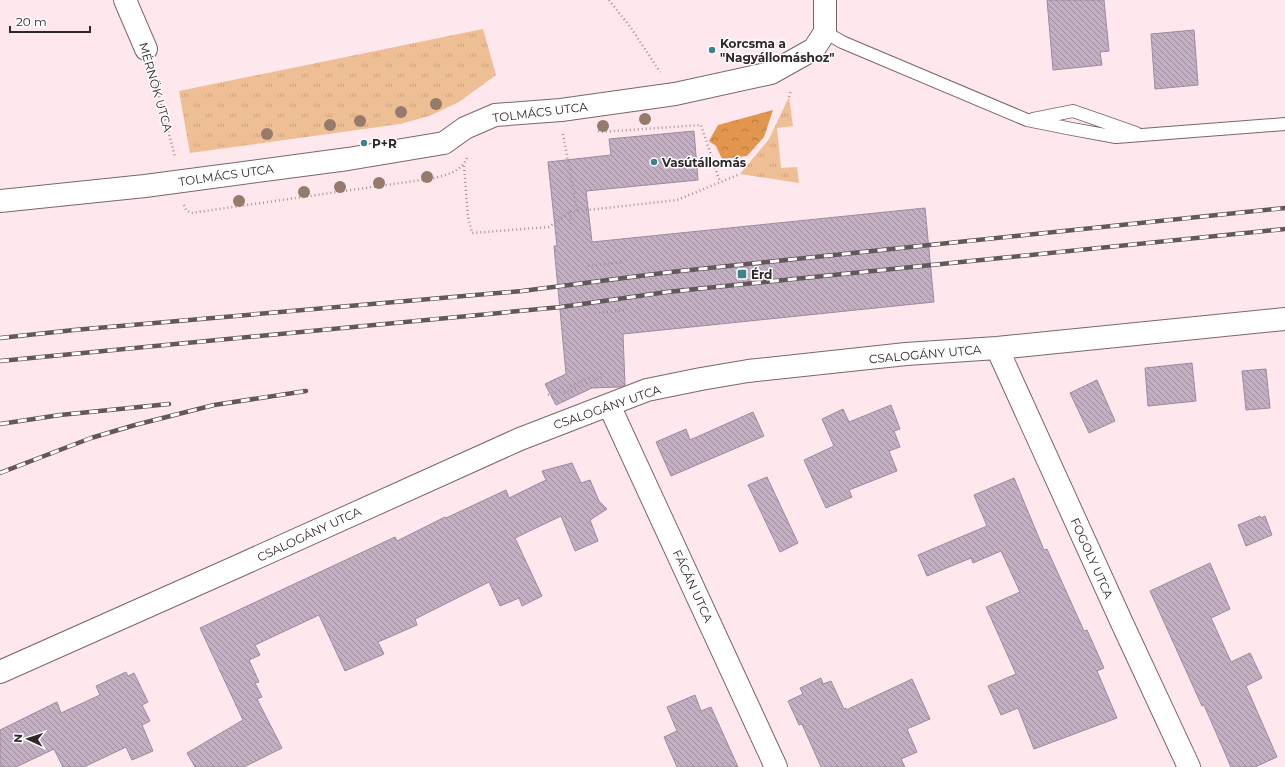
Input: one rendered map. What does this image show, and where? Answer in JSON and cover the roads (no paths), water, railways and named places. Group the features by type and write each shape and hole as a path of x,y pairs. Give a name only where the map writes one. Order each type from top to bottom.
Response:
{"street":[{"name":"MÉRNÖK UTCA","path":"124,0 146,49"},
{"path":"825,0 825,32"},
{"name":"TOLMÁCS UTCA","path":"0,201 152,185 348,159 444,143 465,128 495,114 561,110 675,94 771,73 814,49 825,32"},
{"name":"CSALOGÁNY UTCA","path":"0,672 520,438 647,390 748,371 906,354 997,348 1285,319"},
{"name":"FOGOLY UTCA","path":"997,348 1189,767"},
{"name":"FÁCÁN UTCA","path":"609,405 776,767"}],"lane":[{"path":"825,32 842,42 1027,120 1116,137 1285,124"},
{"path":"1027,120 1073,111 1141,135"}],"railway":[{"path":"0,338 74,330 522,291 671,272 1285,208"},
{"path":"0,361 561,307 667,292 1285,229"},
{"path":"0,473 91,438 135,425 214,405 306,391"},
{"path":"0,424 60,415 169,404"}],"place":[{"name":"Korcsma a \"Nagyállomáshoz\"","path":"712,50"},
{"name":"P+R","path":"364,143"},
{"name":"Vasútállomás","path":"654,162"},
{"name":"Érd","path":"742,274"}]}
